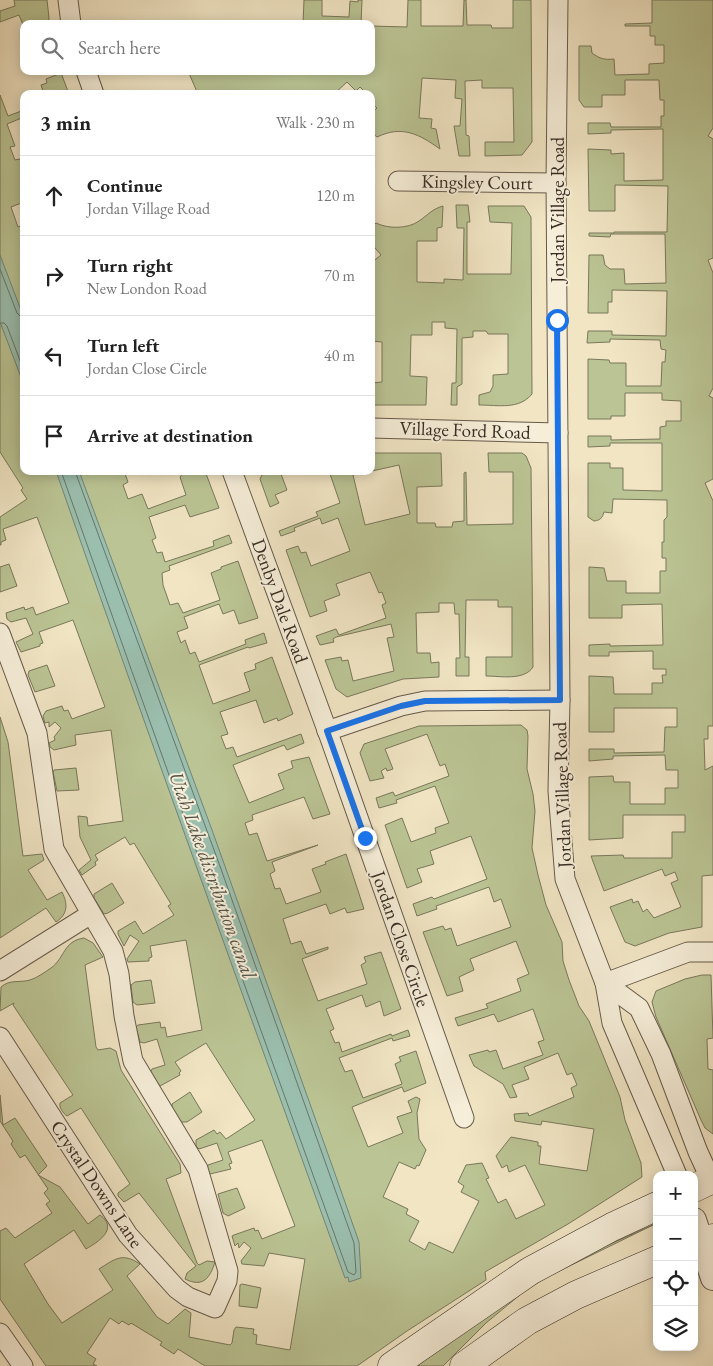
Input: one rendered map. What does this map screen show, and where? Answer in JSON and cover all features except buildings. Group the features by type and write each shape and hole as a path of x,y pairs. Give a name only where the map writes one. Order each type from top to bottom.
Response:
{"main road":[{"path":"392,1366 530,1272 612,1227 653,1208"},
{"path":"464,1366 527,1321 576,1295 655,1261"}],"street":[{"path":"68,0 70,20"},
{"name":"Jordan Village Road","path":"558,0 556,183 560,700 558,791 565,879 605,983 612,1024 675,1171"},
{"path":"87,75 93,90"},
{"name":"Kingsley Court","path":"398,181 556,183"},
{"name":"Village Ford Road","path":"375,428 558,433"},
{"name":"Denby Dale Road","path":"233,475 327,731"},
{"path":"0,633 37,734 54,849 91,914 0,971"},
{"path":"327,731 401,706 425,701 560,700"},
{"name":"Jordan Close Circle","path":"327,731 464,1118"},
{"name":"Crystal Downs Lane","path":"0,1038 128,1235 176,1289 188,1297 215,1308 227,1281 228,1272 204,1188 198,1169 133,1061 113,951 91,914"},
{"path":"605,983 688,952 713,952"},
{"path":"605,983 639,1008 660,1054 708,1183"},
{"path":"701,1236 713,1278"},
{"path":"0,1333 22,1366"}],"shaded area":[{"path":"14,0 47,0 49,20 21,20 19,15 0,22 0,11 15,6"},
{"path":"304,0 322,0 322,16 349,17 350,1 358,2 358,0 362,0 361,20 303,20"},
{"path":"408,0 421,0 421,26 463,26 464,0 466,0 467,25 491,25 492,28 513,28 513,0 531,0 532,142 522,155 485,156 485,142 514,142 513,88 482,88 482,80 465,81 466,135 469,136 470,156 459,156 454,126 460,126 462,99 455,98 456,80 422,78 419,118 432,119 431,128 436,129 440,149 425,139 410,133 394,132 377,137 375,135 375,110 377,108 375,106 375,90 363,90 360,87 355,90 347,82 338,90 196,90 190,75 375,75 375,26 407,27"},
{"path":"652,0 713,0 713,128 708,136 713,139 713,258 708,260 713,273 713,388 709,396 713,398 713,479 705,483 713,501 713,726 708,726 708,739 704,739 705,770 713,766 713,875 702,876 702,927 669,933 635,946 625,942 610,907 632,899 633,903 638,901 643,912 647,909 654,918 681,907 671,883 678,880 675,872 665,876 662,869 604,891 591,856 623,855 624,858 672,858 672,832 685,832 685,815 623,815 623,838 589,840 589,777 613,776 614,782 630,782 630,804 665,804 665,788 678,788 678,770 666,770 665,755 613,756 613,759 589,761 589,749 614,749 614,753 664,752 665,727 677,727 677,708 614,708 614,732 589,732 589,676 613,677 614,694 652,694 652,683 663,683 662,675 666,675 666,669 653,669 653,651 609,652 609,656 589,656 589,645 663,645 662,604 622,605 622,618 589,618 589,567 604,568 607,581 626,581 626,593 660,593 660,571 666,571 666,558 662,558 662,542 664,542 664,520 667,517 667,500 613,499 612,513 604,512 601,518 594,521 588,517 588,463 610,463 610,468 623,468 623,490 662,491 662,443 610,443 610,446 588,447 588,436 611,436 611,440 660,439 660,427 666,426 666,421 681,421 681,401 662,400 662,393 625,393 625,416 611,416 611,419 588,419 588,359 609,360 610,363 626,363 626,386 661,386 662,362 665,362 666,350 661,349 660,340 610,339 610,342 587,343 588,331 612,331 612,335 666,336 667,291 612,290 612,302 608,302 608,313 588,313 589,255 603,255 605,265 610,269 624,269 625,284 666,283 665,234 611,234 610,237 589,236 589,233 667,232 668,186 615,185 615,211 589,211 588,149 611,150 611,154 624,153 624,181 663,180 663,129 611,130 611,133 588,134 588,123 610,123 611,127 661,127 661,116 664,116 664,100 660,100 659,80 625,80 625,95 602,95 602,107 584,107 579,100 579,46 591,46 592,53 598,57 614,59 615,75 649,74 649,64 664,63 664,45 655,45 655,36 650,36 650,26 625,26 625,24 652,23"},
{"path":"62,75 67,90 43,90 41,85 47,83 46,79"},
{"path":"0,95 8,116 20,112 20,119 7,124 15,146 10,147 15,160 20,159 20,204 11,207 18,227 20,226 20,475 125,475 128,482 123,485 128,499 142,494 148,509 186,495 180,477 182,475 207,475 219,508 190,517 185,505 149,517 156,538 152,540 157,553 162,552 165,562 214,546 213,541 229,535 232,543 169,566 170,570 162,573 163,585 170,605 178,603 183,613 220,600 211,573 238,561 258,618 239,624 234,610 223,614 219,604 184,617 188,628 177,632 181,643 185,640 190,654 195,652 199,662 246,644 245,640 264,633 267,643 248,647 199,665 213,704 250,691 244,673 256,669 255,664 272,657 293,714 278,721 277,718 264,723 256,700 220,712 228,734 221,736 226,749 233,747 237,757 301,734 304,743 287,750 284,745 233,765 249,803 284,789 278,774 293,768 291,761 309,757 330,814 313,819 304,797 252,815 253,820 245,823 249,835 257,833 267,861 318,845 272,862 275,871 270,874 275,889 280,888 286,904 321,892 312,869 346,854 364,909 347,913 345,908 330,914 326,904 283,919 291,944 301,941 306,954 328,947 328,949 302,959 318,1001 367,984 361,965 366,962 364,957 381,952 401,1009 384,1016 380,1001 366,1007 362,995 326,1009 334,1029 330,1031 335,1043 339,1042 342,1052 391,1034 392,1036 408,1030 410,1036 393,1041 392,1038 339,1058 345,1072 352,1070 363,1098 402,1084 395,1064 401,1061 399,1057 416,1051 426,1083 404,1092 402,1087 352,1107 368,1147 403,1133 397,1117 412,1112 408,1101 416,1097 420,1099 417,1113 419,1139 426,1150 419,1166 417,1165 415,1169 399,1162 383,1197 408,1209 406,1214 419,1221 409,1241 425,1250 429,1242 453,1253 479,1201 461,1192 464,1186 458,1182 466,1165 482,1163 489,1178 486,1179 498,1203 506,1199 516,1219 545,1205 525,1165 509,1172 507,1165 502,1168 496,1156 511,1137 538,1142 538,1146 541,1146 539,1164 587,1171 594,1129 542,1121 541,1125 515,1121 514,1114 528,1113 529,1116 574,1097 571,1088 577,1085 572,1073 567,1075 558,1053 524,1067 529,1079 512,1085 517,1097 510,1098 503,1084 474,1066 469,1055 488,1050 489,1052 496,1050 503,1069 543,1055 538,1042 544,1040 533,1009 498,1022 494,1014 458,1026 455,1018 488,1008 486,1004 521,991 517,979 529,974 516,941 470,959 474,970 459,977 463,991 447,996 423,932 443,926 445,930 451,928 457,946 511,927 501,899 494,902 489,887 436,906 437,909 417,916 413,904 432,897 434,899 487,879 471,836 430,851 434,864 417,869 422,882 407,888 385,825 402,818 411,842 436,833 435,828 449,823 435,786 396,800 397,803 379,808 376,798 393,792 395,796 449,776 445,764 440,766 427,734 385,749 393,769 387,771 386,768 381,771 384,778 370,781 360,753 364,744 419,726 521,725 527,730 527,769 535,811 532,848 538,875 546,905 562,942 563,961 569,980 579,1006 589,1021 620,1097 625,1120 641,1163 642,1177 568,1224 485,1272 486,1280 357,1366 205,1366 178,1349 174,1354 160,1345 162,1342 131,1323 129,1325 122,1321 119,1324 110,1318 87,1353 96,1359 93,1364 97,1366 46,1366 0,1299 0,1231 6,1228 15,1238 52,1213 46,1204 50,1201 44,1193 48,1189 39,1175 60,1187 88,1224 100,1215 108,1225 105,1235 86,1249 74,1230 24,1264 62,1323 113,1290 99,1269 119,1258 128,1258 140,1264 127,1276 157,1317 168,1324 185,1309 191,1313 189,1337 230,1345 236,1327 254,1329 253,1334 257,1335 256,1344 290,1350 305,1259 269,1253 264,1266 242,1264 241,1261 251,1248 244,1242 239,1248 238,1243 235,1246 232,1236 254,1228 255,1231 258,1230 262,1239 295,1226 262,1140 228,1152 232,1163 229,1164 231,1169 210,1174 207,1169 208,1165 223,1160 217,1143 199,1149 196,1146 196,1140 214,1130 217,1134 220,1132 226,1139 255,1120 206,1043 175,1062 181,1071 180,1075 160,1086 150,1073 152,1069 165,1065 157,1039 144,1043 140,1042 136,1027 138,1025 160,1022 161,1028 165,1027 167,1037 202,1030 186,940 150,946 152,957 149,958 149,961 128,962 127,959 139,941 130,935 124,946 118,931 135,921 143,934 174,915 168,906 171,904 134,843 130,845 125,837 95,855 98,860 95,862 96,865 82,875 79,870 91,860 80,837 78,816 87,817 88,826 123,821 111,730 75,735 76,745 54,750 50,747 49,743 55,740 54,737 61,728 55,722 49,727 49,722 45,723 43,716 46,711 62,706 64,711 68,710 72,719 105,707 73,620 39,632 43,643 40,646 21,652 16,642 33,634 26,618 11,622 7,619 6,613 24,607 25,610 33,607 36,615 69,603 37,517 3,529 6,540 1,542 0,545 0,517 27,499 21,490 23,488 0,452"},
{"path":"456,205 468,205 470,222 467,222 467,274 511,274 512,223 490,222 488,206 524,206 531,217 532,394 515,405 479,405 479,395 490,392 493,386 493,375 508,374 508,334 488,334 486,331 473,331 473,337 462,338 462,384 457,387 457,405 451,405 452,383 456,383 457,329 445,328 445,322 432,322 432,335 411,335 410,376 427,377 426,405 375,405 375,383 382,382 382,342 375,341 375,260 381,255 375,248 375,224 392,227 409,226 443,206 442,227 437,228 437,241 417,241 417,282 444,283 444,279 463,280 464,228 457,228"},
{"path":"375,453 441,453 442,486 417,487 417,523 435,523 436,527 452,527 453,522 464,521 464,473 466,472 467,525 513,524 513,472 489,472 488,453 522,453 526,456 531,468 533,667 529,671 511,677 486,676 486,657 512,657 512,607 498,607 498,600 466,600 465,657 469,657 469,676 456,676 456,658 460,658 459,614 455,614 454,603 439,603 439,612 416,613 417,653 430,653 431,663 439,662 439,677 403,679 347,697 336,689 325,660 341,657 342,661 348,660 353,681 394,671 387,638 394,637 391,624 336,637 333,639 334,642 320,645 316,636 336,629 339,635 386,618 382,605 386,603 382,592 379,593 370,572 336,584 340,595 324,601 327,611 310,617 286,550 298,546 301,553 306,552 311,566 350,551 338,518 322,524 320,518 294,528 295,531 281,536 279,531 318,516 316,512 340,503 330,475 353,475 365,525 410,514 399,465 375,470"},
{"path":"262,475 281,475 287,490 275,495 279,503 270,507 260,479"},
{"path":"9,564 17,586 0,592 0,567"},
{"path":"47,665 55,686 35,692 28,675 29,671"},
{"path":"0,717 8,742 23,856 42,854 44,860 28,870 47,900 62,892 66,909 63,916 56,922 46,908 0,938"},
{"path":"76,768 79,790 57,791 54,770"},
{"path":"112,883 124,903 104,914 94,898 94,894"},
{"path":"84,938 93,943 103,957 85,965 96,1047 98,1050 110,1048 116,1051 121,1070 180,1164 181,1173 166,1179 197,1263 199,1265 207,1261 215,1262 211,1273 201,1282 191,1282 185,1279 187,1273 196,1266 139,1193 124,1202 118,1196 118,1193 130,1184 81,1108 67,1116 60,1107 60,1103 73,1095 13,1005 14,1003 0,1011 1,987 8,983 33,979 56,964 68,946"},
{"path":"711,975 713,1038 707,1039 708,1069 713,1070 713,1134 705,1128 701,1120 656,1017 652,1002 656,991 685,979"},
{"path":"151,980 155,1003 137,1005 133,1002 131,985 135,982"},
{"path":"190,1092 202,1112 187,1122 181,1122 172,1108 172,1104"},
{"path":"0,1095 3,1125 15,1118 47,1166 38,1175 25,1155 20,1158 11,1144 13,1141 0,1121"},
{"path":"237,1188 245,1208 228,1216 223,1213 218,1194"},
{"path":"653,1225 547,1277 527,1289 486,1323 443,1366 417,1366 519,1291 576,1259"},
{"path":"240,1285 261,1288 257,1308 239,1306"}],"water":[{"path":"0,255 20,308 20,374 0,322"},
{"name":"Utah Lake distribution canal","path":"57,475 80,475 212,830 359,1242 361,1278 349,1282 348,1277 345,1278"}],"route":[{"path":"365,838 327,731 401,706 425,701 560,700 557,320"}]}
